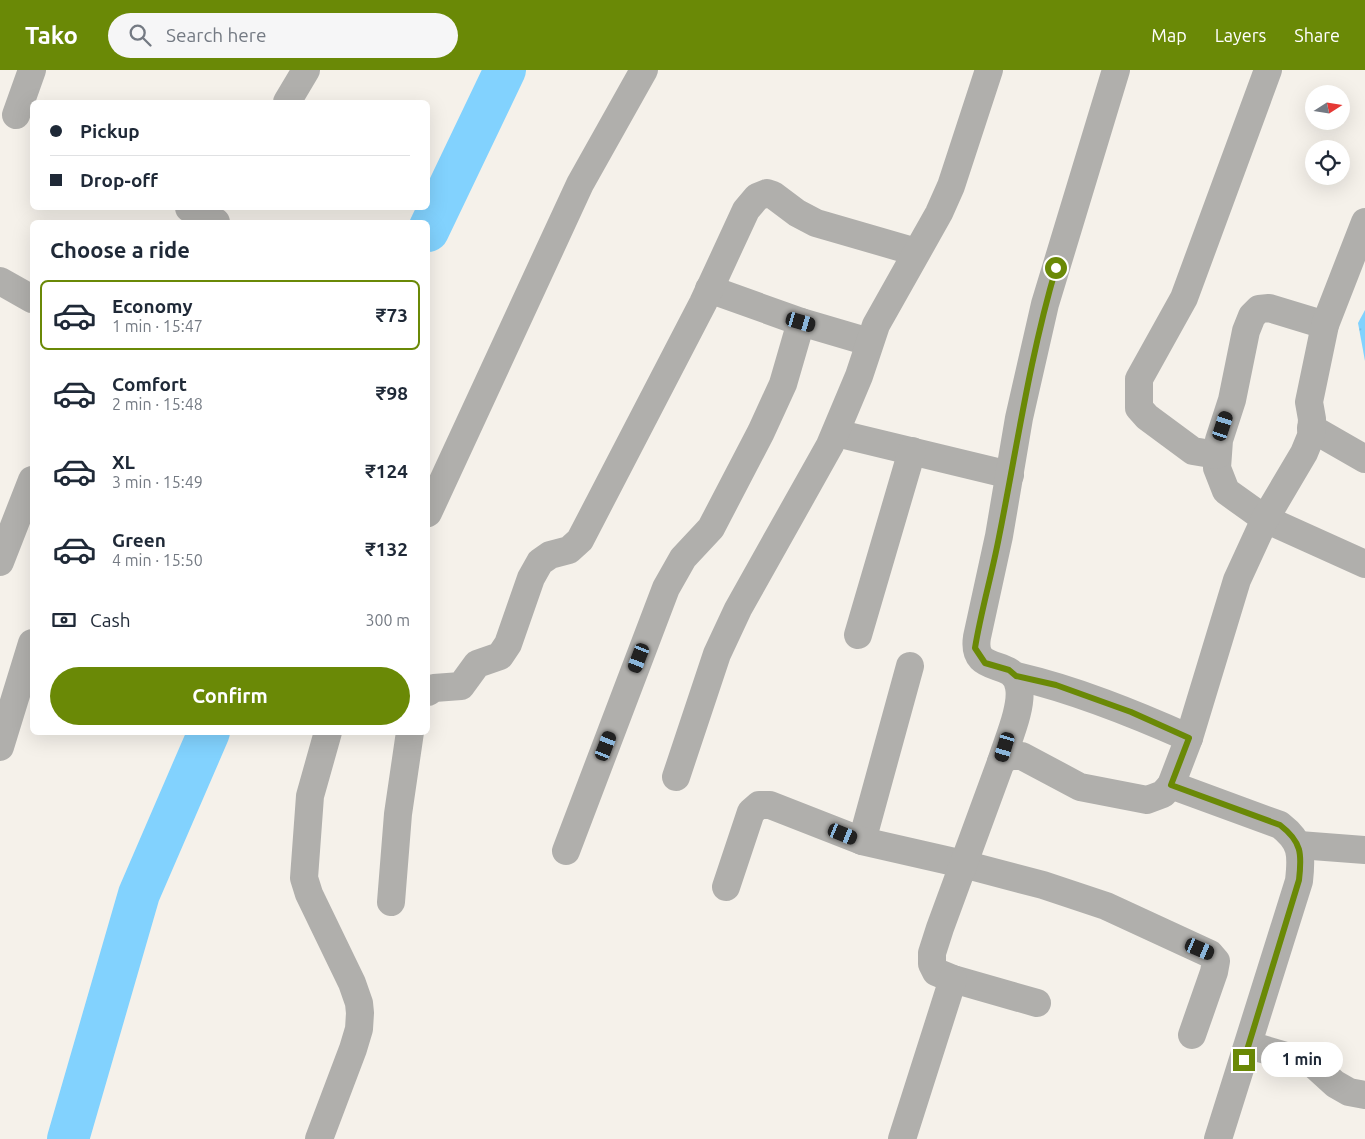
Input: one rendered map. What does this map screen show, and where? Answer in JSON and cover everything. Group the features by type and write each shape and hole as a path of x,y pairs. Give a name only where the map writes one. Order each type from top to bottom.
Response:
{"street":[{"path":"16,114 32,70"},
{"path":"288,100 306,70"},
{"path":"430,509 580,184 644,70"},
{"path":"676,777 717,654 738,608 836,433 859,376 869,342 885,306 939,213 951,186 989,70"},
{"path":"1116,70 1046,304 1019,418 1010,475 975,648 985,663 1009,670 1016,676 1056,685 1131,712 1189,738"},
{"path":"1216,455 1193,450 1147,417 1139,408 1139,380 1184,298 1268,70"},
{"path":"430,691 434,688 461,686 477,664 500,656 508,644 531,578 540,562 550,555 569,550 580,540 709,289 746,210 757,197 766,193 773,194 797,213 816,223 916,252"},
{"path":"196,210 219,217"},
{"path":"1001,762 1009,756 1022,756 1080,787 1147,800 1163,794 1171,785 1189,738 1237,580 1265,519 1304,453 1311,436 1309,402 1324,325 1365,222"},
{"path":"0,281 30,298"},
{"path":"709,289 801,322 869,342"},
{"path":"1324,325 1269,308 1258,309 1252,316 1246,331 1232,400 1219,440 1216,455 1217,468 1226,491 1236,501 1265,519 1365,564"},
{"path":"566,851 666,588 683,558 711,528 761,432 783,384 801,322"},
{"path":"1312,428 1365,459"},
{"path":"836,433 1010,475"},
{"path":"858,635 912,451"},
{"path":"0,562 30,485"},
{"path":"0,747 30,650"},
{"path":"862,841 910,666"},
{"path":"1016,676 1019,687 1019,702 1001,762 932,953 932,964 936,972 953,979 1038,1003"},
{"path":"319,1139 353,1049 359,1021 359,1003 352,983 309,894 304,878 310,796 327,735"},
{"path":"391,902 398,814 410,735"},
{"path":"1171,785 1280,825 1292,834 1299,845 1301,858 1299,880 1218,1139"},
{"path":"726,887 752,812 759,805 770,805 862,841 963,864 1106,906 1210,954 1216,961 1192,1035"},
{"path":"1299,845 1365,850"},
{"path":"902,1139 953,979"},
{"path":"1248,1045 1313,1064 1335,1084 1349,1092 1365,1095"}],"water":[{"path":"1365,310 1365,361 1358,323"}],"waterway":[{"path":"430,227 505,70"},
{"path":"68,1139 139,894 208,735"}],"route":[{"path":"1056,268 1019,418 999,536 975,648 985,663 1009,670 1016,676 1056,685 1131,712 1189,738 1171,785 1280,825 1292,834 1299,845 1301,858 1299,880 1244,1060"}]}
